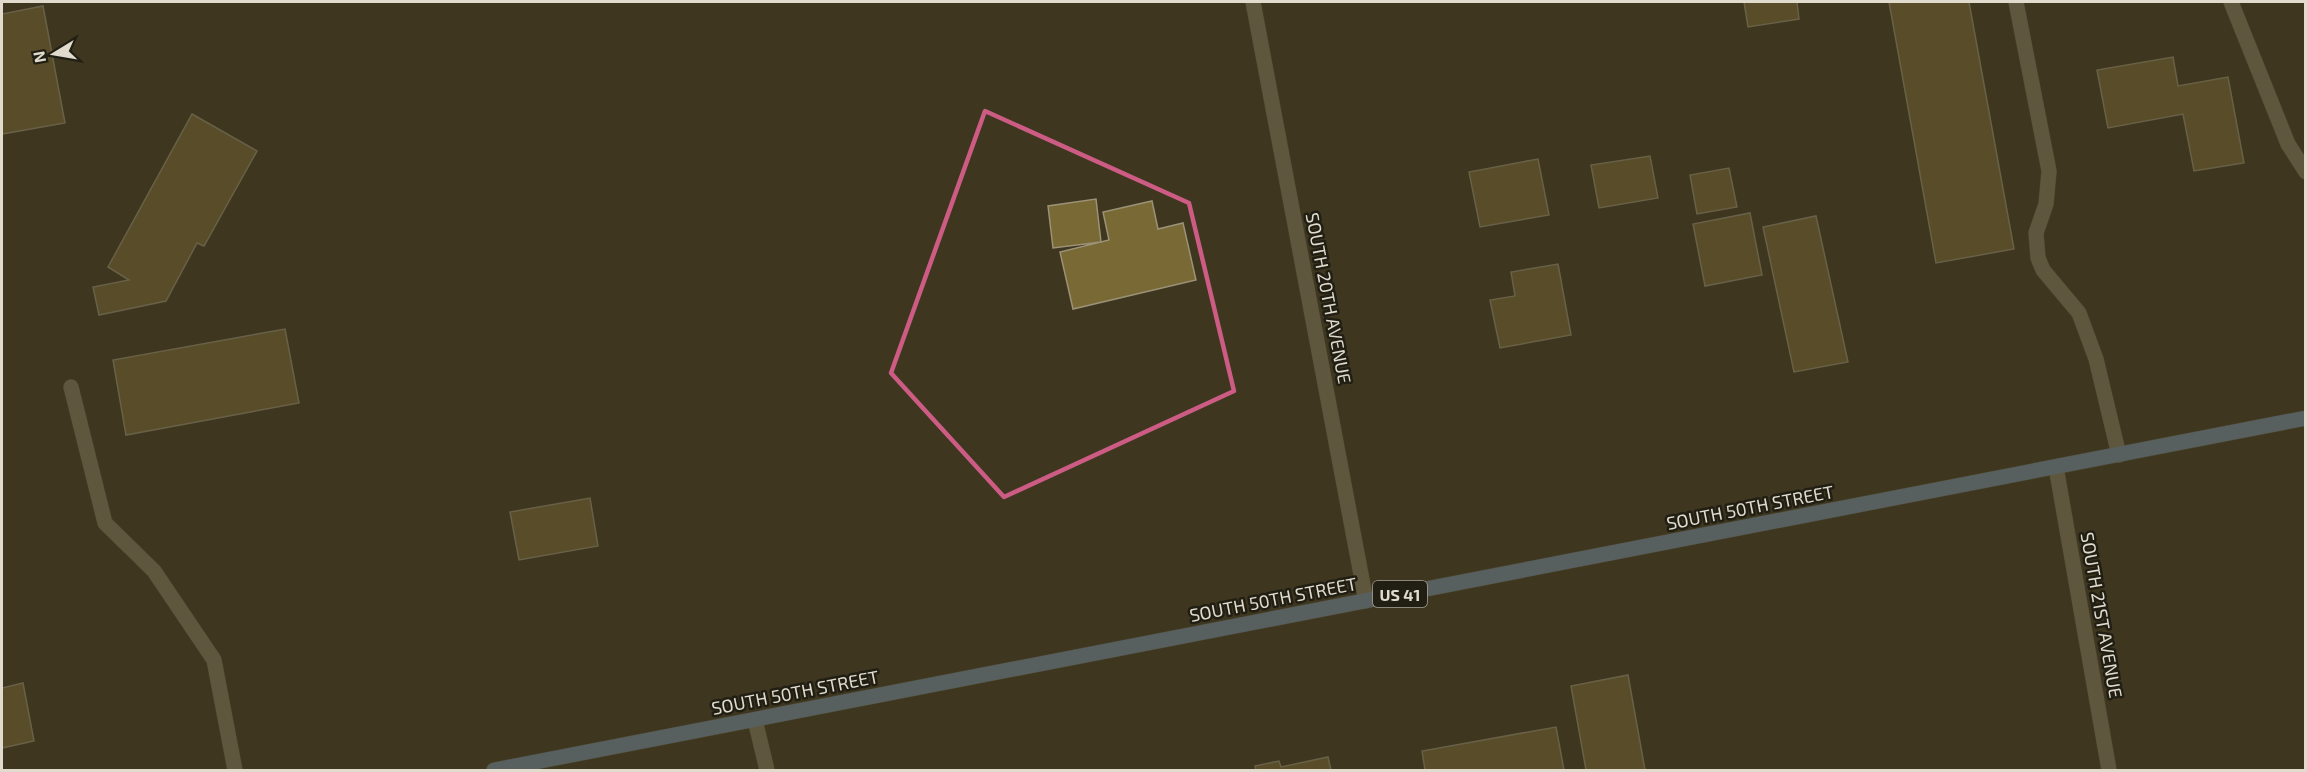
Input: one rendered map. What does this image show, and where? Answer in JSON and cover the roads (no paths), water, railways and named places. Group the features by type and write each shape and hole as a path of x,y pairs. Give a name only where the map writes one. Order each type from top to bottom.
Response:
{"main road":[{"name":"SOUTH 50TH STREET","path":"494,771 2306,418"}],"street":[{"name":"SOUTH 20TH AVENUE","path":"1253,2 1366,601"},
{"path":"2016,2 2049,171 2046,204 2036,232 2038,258 2043,270 2079,313 2096,358 2119,455"},
{"path":"2231,2 2288,144 2306,172"},
{"path":"71,387 105,523 154,570 214,660 235,771"},
{"name":"SOUTH 21ST AVENUE","path":"2056,467 2109,771"},
{"path":"755,720 767,771"}]}
